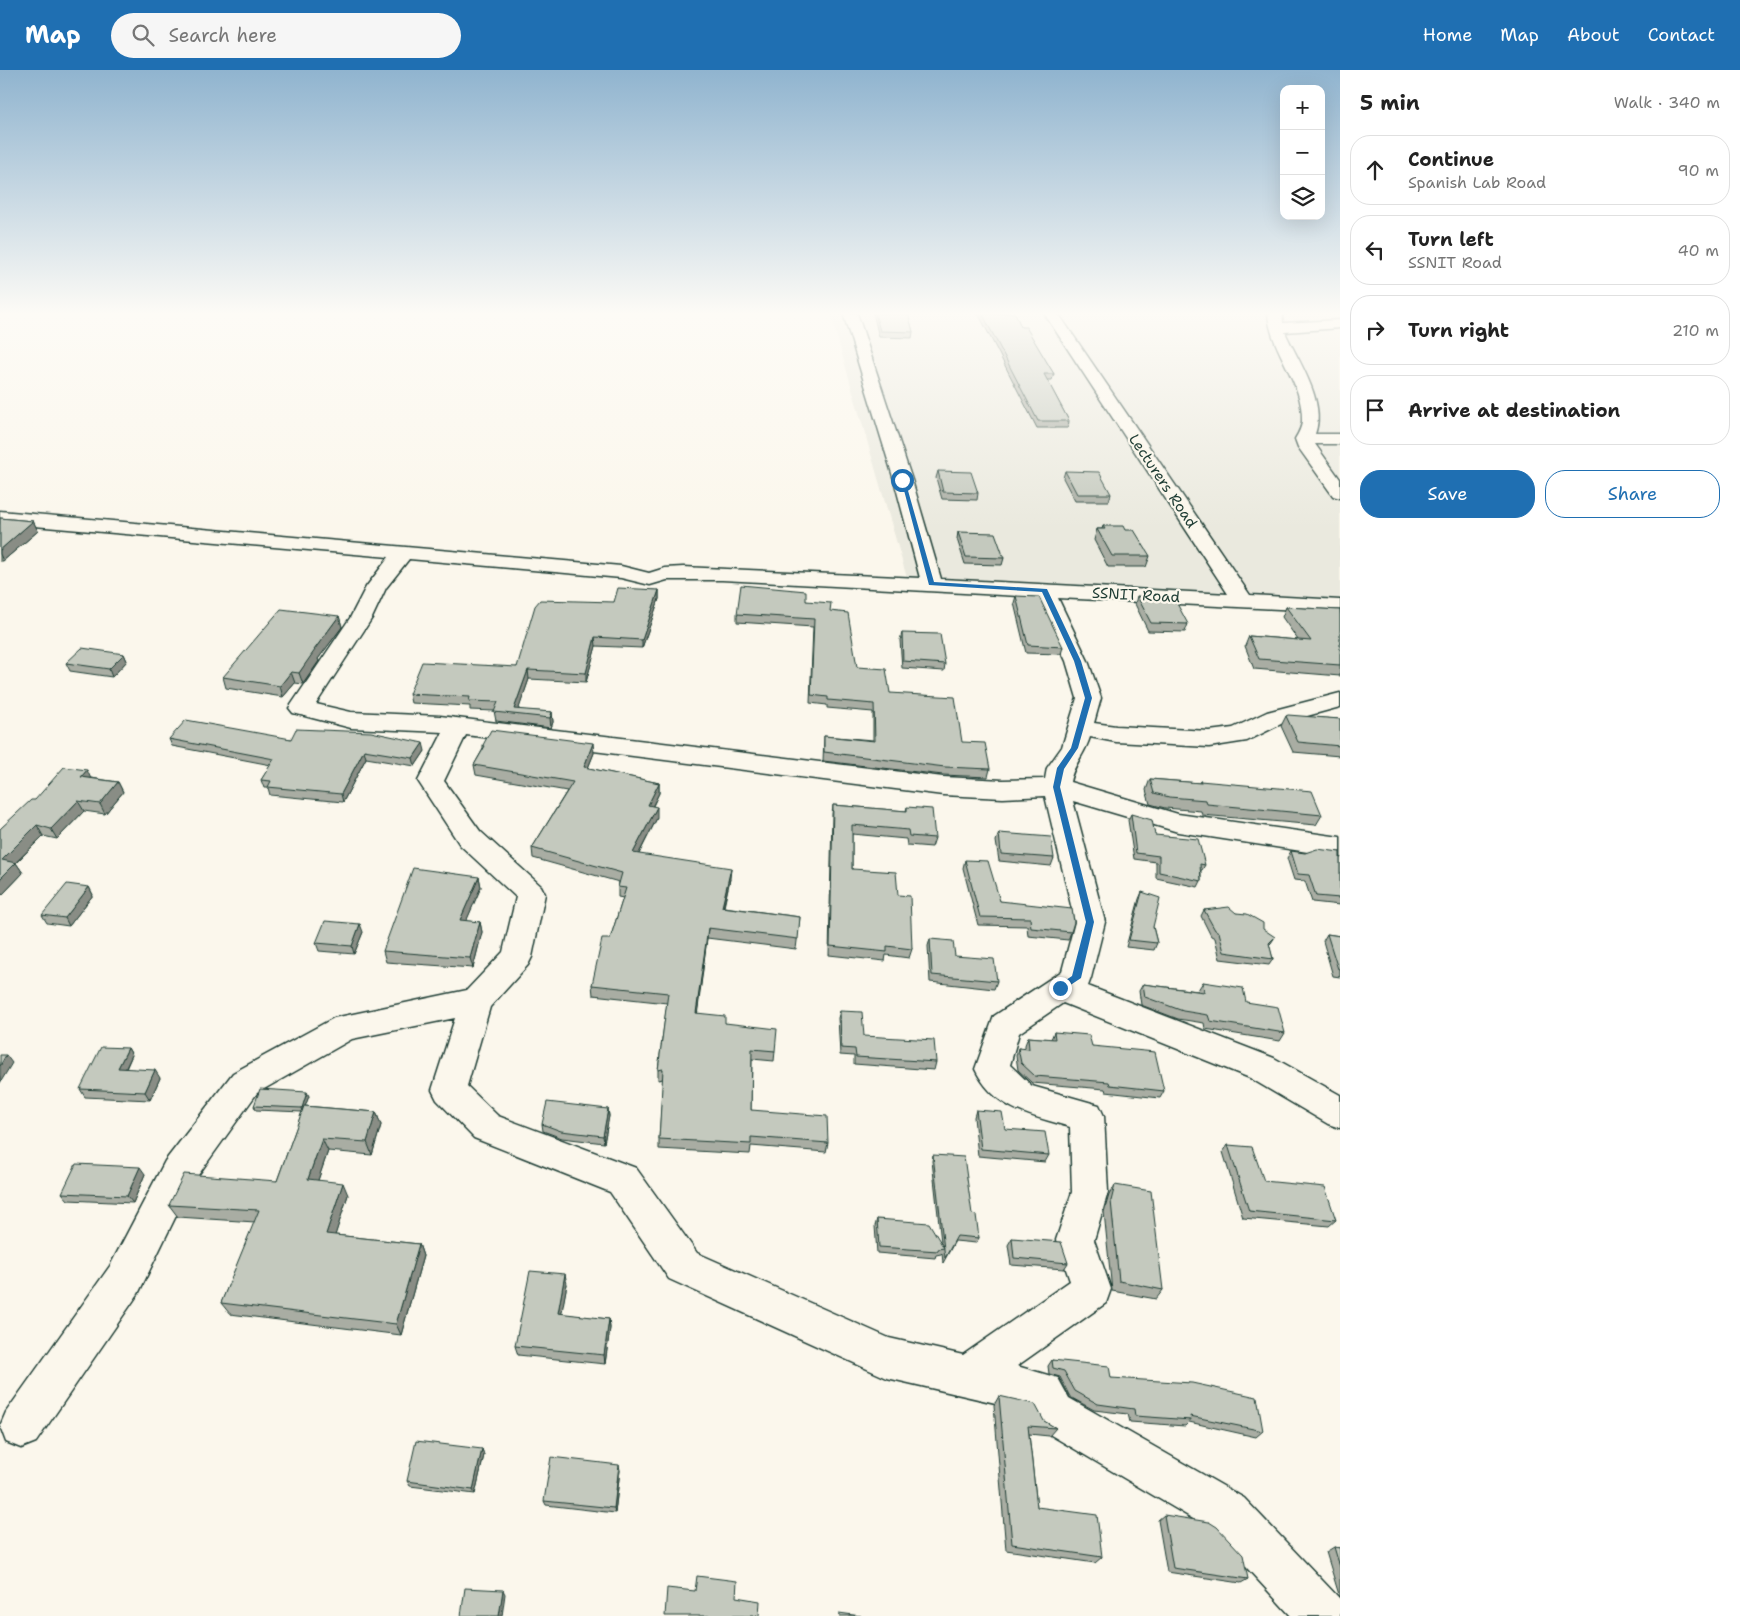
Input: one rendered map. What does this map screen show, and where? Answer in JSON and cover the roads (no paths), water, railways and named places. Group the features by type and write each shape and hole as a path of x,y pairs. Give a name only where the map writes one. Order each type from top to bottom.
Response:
{"street":[{"path":"872,385 932,584"},
{"name":"Lecturers Road","path":"1099,385 1243,600"},
{"path":"1302,385 1307,397 1311,422 1304,439 1307,447 1340,492"},
{"path":"1304,439 1340,439"},
{"name":"SSNIT Road","path":"0,517 621,572 650,579 665,574 683,573 932,584 1340,606"},
{"path":"404,552 376,587 361,618 301,708 351,720 458,727 943,786 1003,789 1056,787 1178,824 1340,847"},
{"path":"968,1376 1092,1289 1075,1240 1090,1192 1087,1116 1022,1098 992,1068 1005,1025 1076,978 1090,922 1056,787 1060,768 1074,748 1088,698 1077,661 1044,590"},
{"path":"1080,728 1144,736 1210,739 1238,735 1276,717 1340,700"},
{"path":"458,727 431,781 470,838 531,894 517,957 476,1001 449,1090 486,1127 623,1180 683,1266 887,1358 1043,1393 1054,1413 1228,1514 1323,1616"},
{"path":"1060,988 1262,1068 1340,1113"},
{"path":"21,1427 124,1280 178,1174 245,1083 345,1027 476,1001"}]}
